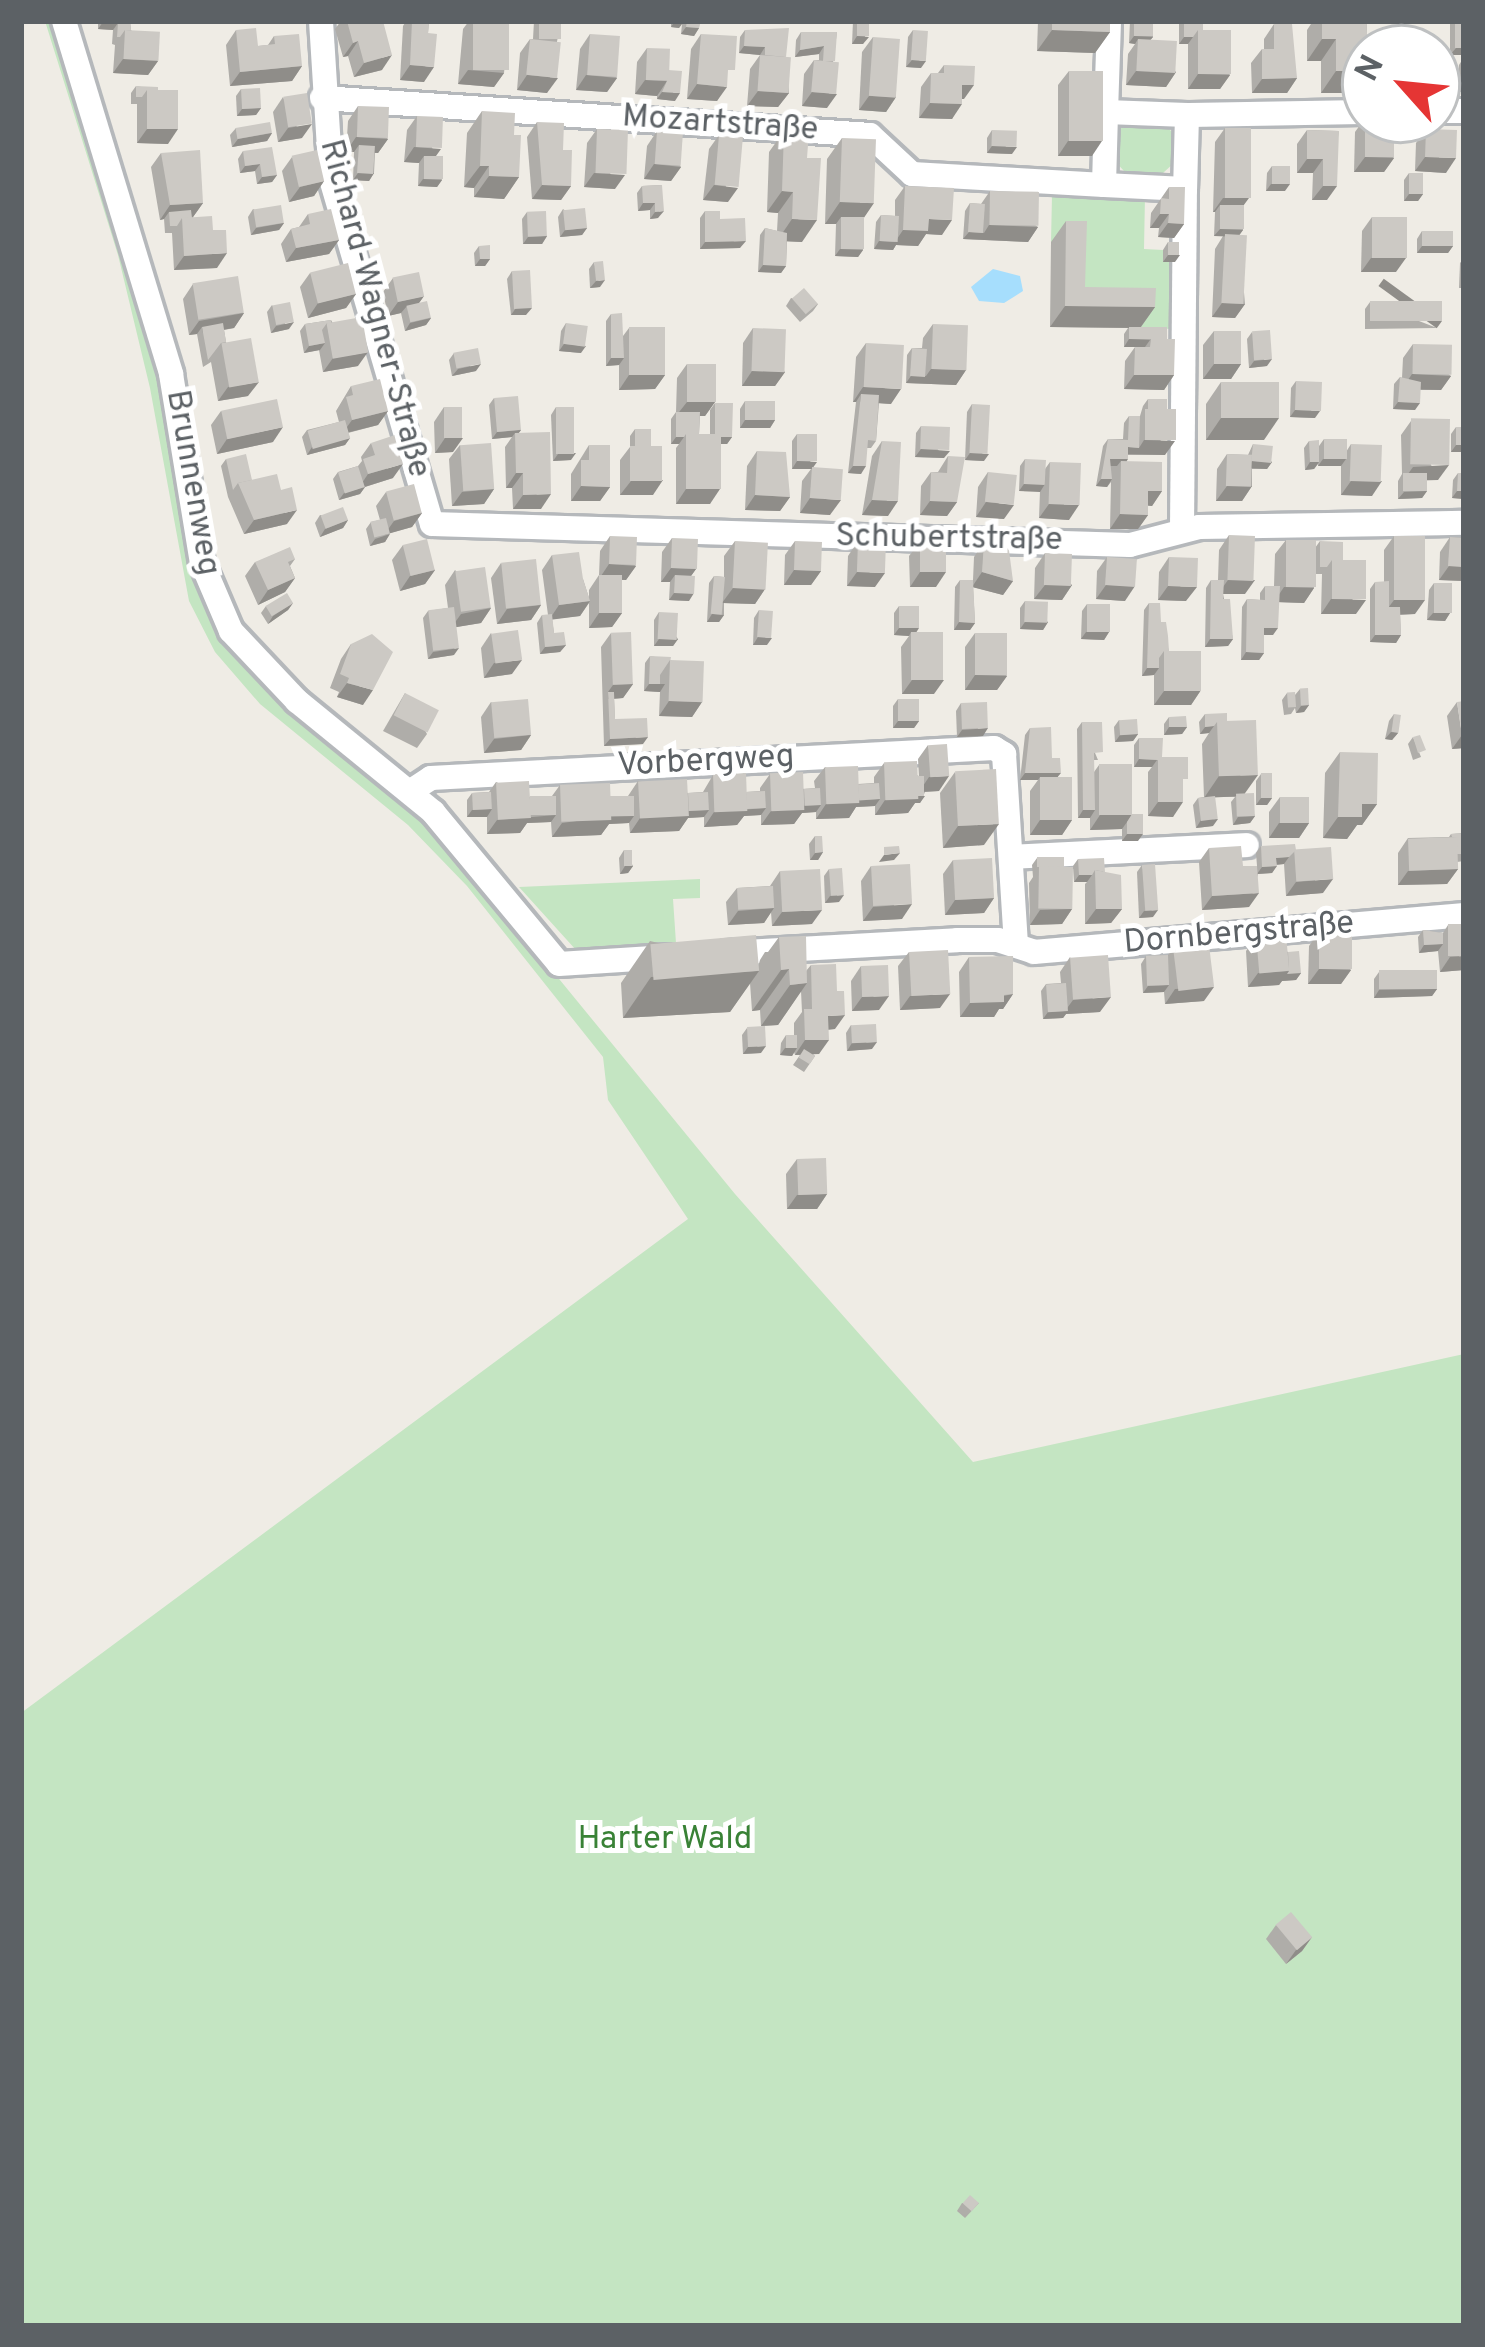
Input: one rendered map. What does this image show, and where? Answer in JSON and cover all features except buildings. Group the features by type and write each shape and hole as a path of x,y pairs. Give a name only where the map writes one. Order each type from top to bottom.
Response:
{"street":[{"name":"Brunnenweg","path":"64,21 171,374 194,533 214,598 231,631 279,685 411,791 559,964"},
{"name":"Richard-Wagner-Straße","path":"320,21 331,178 432,524"},
{"path":"1104,185 1109,21"},
{"name":"Mozartstraße","path":"322,98 870,135 912,174 1185,189"},
{"path":"1106,112 1341,112"},
{"path":"1182,528 1187,115"},
{"name":"Schubertstraße","path":"432,524 1130,545 1182,528 1464,524"},
{"name":"Vorbergweg","path":"411,791 431,778 994,748 1004,754 1011,857"},
{"path":"1016,945 1011,857 1247,845"},
{"name":"Dornbergstraße","path":"559,964 922,940 1058,951 1464,914"}],"green space":[{"name":"Harter Wald","path":"45,21 55,21 162,373 192,564 210,616 273,696 388,785 443,837 735,1194 973,1462 1464,1354 1464,2326 21,2326 21,1713 688,1219 608,1100 603,1057 467,886 408,825 260,704 215,652 189,601 150,388 118,255"},
{"path":"1127,124 1166,126 1176,136 1175,162 1163,173 1124,171 1113,159 1114,133"},
{"path":"1052,195 1145,196 1144,249 1163,250 1163,262 1175,262 1173,329 1140,328 1070,309 1051,242"},
{"path":"700,879 700,898 673,899 676,943 576,950 519,887"}],"water":[{"path":"993,269 1020,276 1023,291 1004,303 979,301 971,287"}]}
